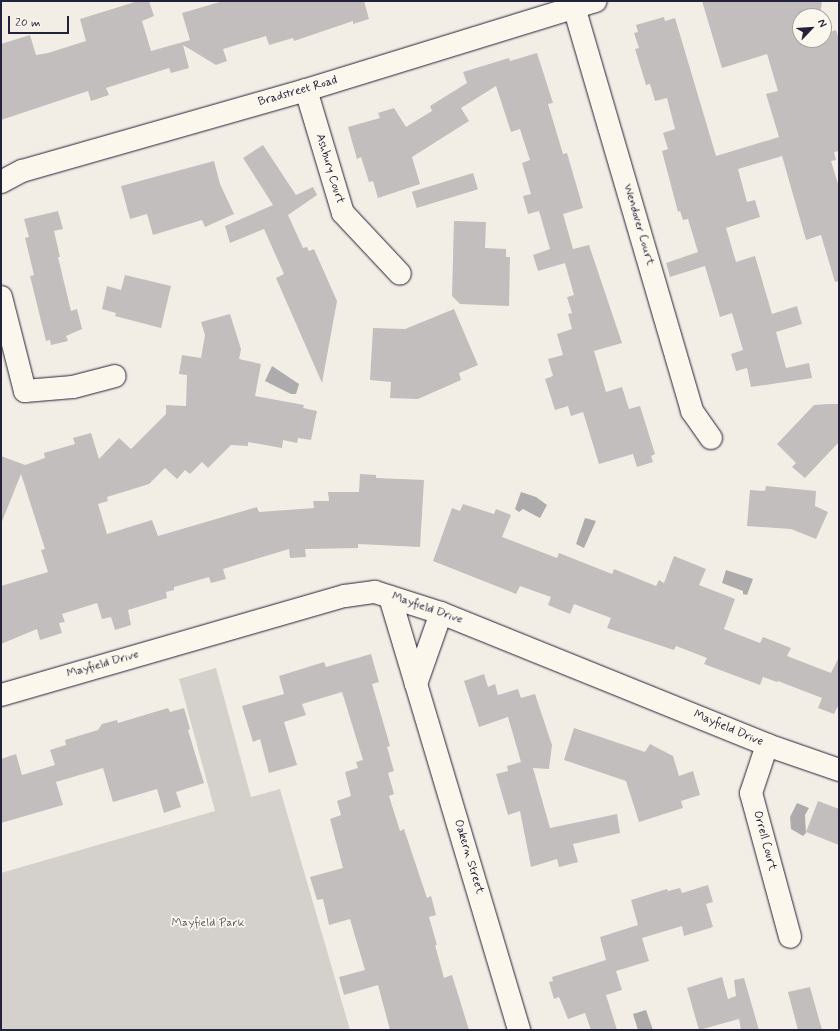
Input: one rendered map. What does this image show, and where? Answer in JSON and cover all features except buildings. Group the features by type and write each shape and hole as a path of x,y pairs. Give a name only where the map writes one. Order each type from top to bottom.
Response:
{"street":[{"name":"Bradstreet Road","path":"1,182 22,170 306,90 596,1"},
{"name":"Wendover Court","path":"574,7 692,411 711,438"},
{"name":"Ashbury Court","path":"306,90 343,213 400,274"},
{"path":"1,297 25,391 73,387 115,376"},
{"name":"Mayfield Drive","path":"1,695 345,596 375,592 441,613 767,745 839,770"},
{"name":"Oakern Street","path":"390,597 519,1030"},
{"path":"416,684 441,613"},
{"name":"Orrell Court","path":"767,745 752,793 790,937"}],"green space":[{"name":"Mayfield Park","path":"216,668 251,797 280,789 350,1030 1,1030 1,873 215,811 179,679"}],"shaded area":[{"path":"272,366 299,384 296,394 291,394 265,381"},
{"path":"521,492 536,497 547,505 540,518 523,509 519,512 515,509"},
{"path":"585,518 596,521 584,548 576,544"},
{"path":"726,570 753,579 747,595 743,594 743,591 722,583"},
{"path":"797,803 809,808 805,815 806,833 803,836 791,829 790,817"},
{"path":"646,1010 653,1030 638,1030 633,1014"}]}
